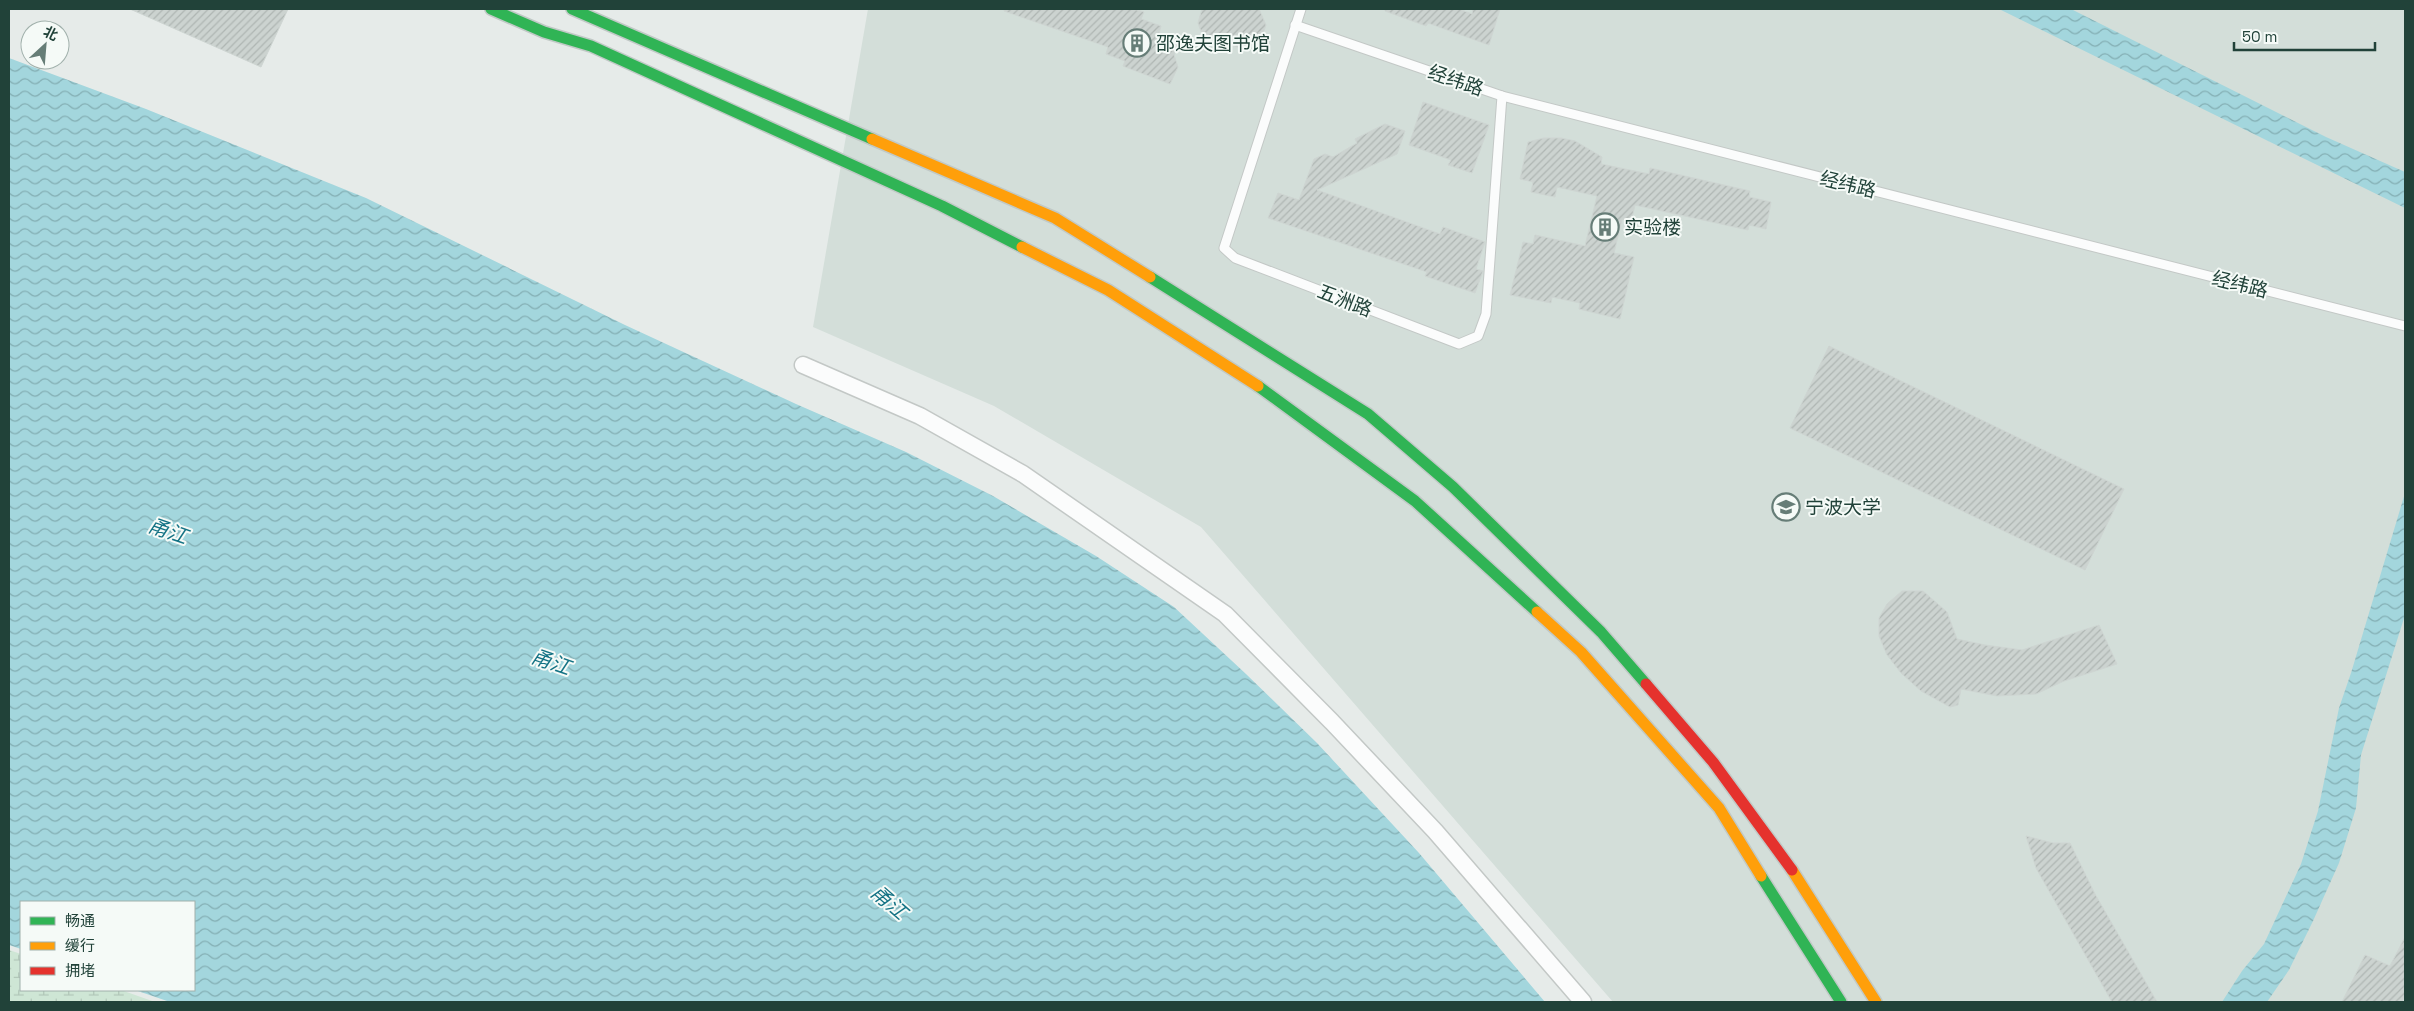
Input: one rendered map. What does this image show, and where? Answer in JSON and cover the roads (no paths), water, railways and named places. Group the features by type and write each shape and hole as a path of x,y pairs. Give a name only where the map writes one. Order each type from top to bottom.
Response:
{"street":[{"path":"491,9 544,32 591,46 942,206 1108,290 1247,378 1415,501 1582,652 1719,808 1841,1002"},
{"path":"572,9 1055,218 1368,414 1453,487 1601,632 1713,762 1807,890 1876,1002"},
{"path":"803,365 920,416 1023,474 1226,614 1435,831 1582,1002"}],"lane":[{"name":"五洲路","path":"1300,9 1224,248 1234,258 1459,344 1478,336 1486,314 1502,96"},
{"name":"经纬路","path":"1295,26 1502,96 2405,326"}],"water":[{"path":"1999,9 2071,9 2326,137 2405,172 2405,208"},
{"name":"甬江","path":"9,58 20,62 20,70 41,70 146,109 366,198 625,325 796,404 906,452 993,496 1096,556 1174,607 1317,743 1419,853 1545,1002 170,1002 138,991 195,991 195,901 20,901 20,949 9,945"},
{"path":"2405,493 2405,615 2361,755 2356,808 2339,863 2289,970 2267,1002 2222,1002 2242,971 2264,944 2301,864 2318,811 2339,708"}],"place":[{"name":"邵逸夫图书馆","path":"1137,43"},
{"name":"实验楼","path":"1605,227"},
{"name":"宁波大学","path":"1786,507"}]}
